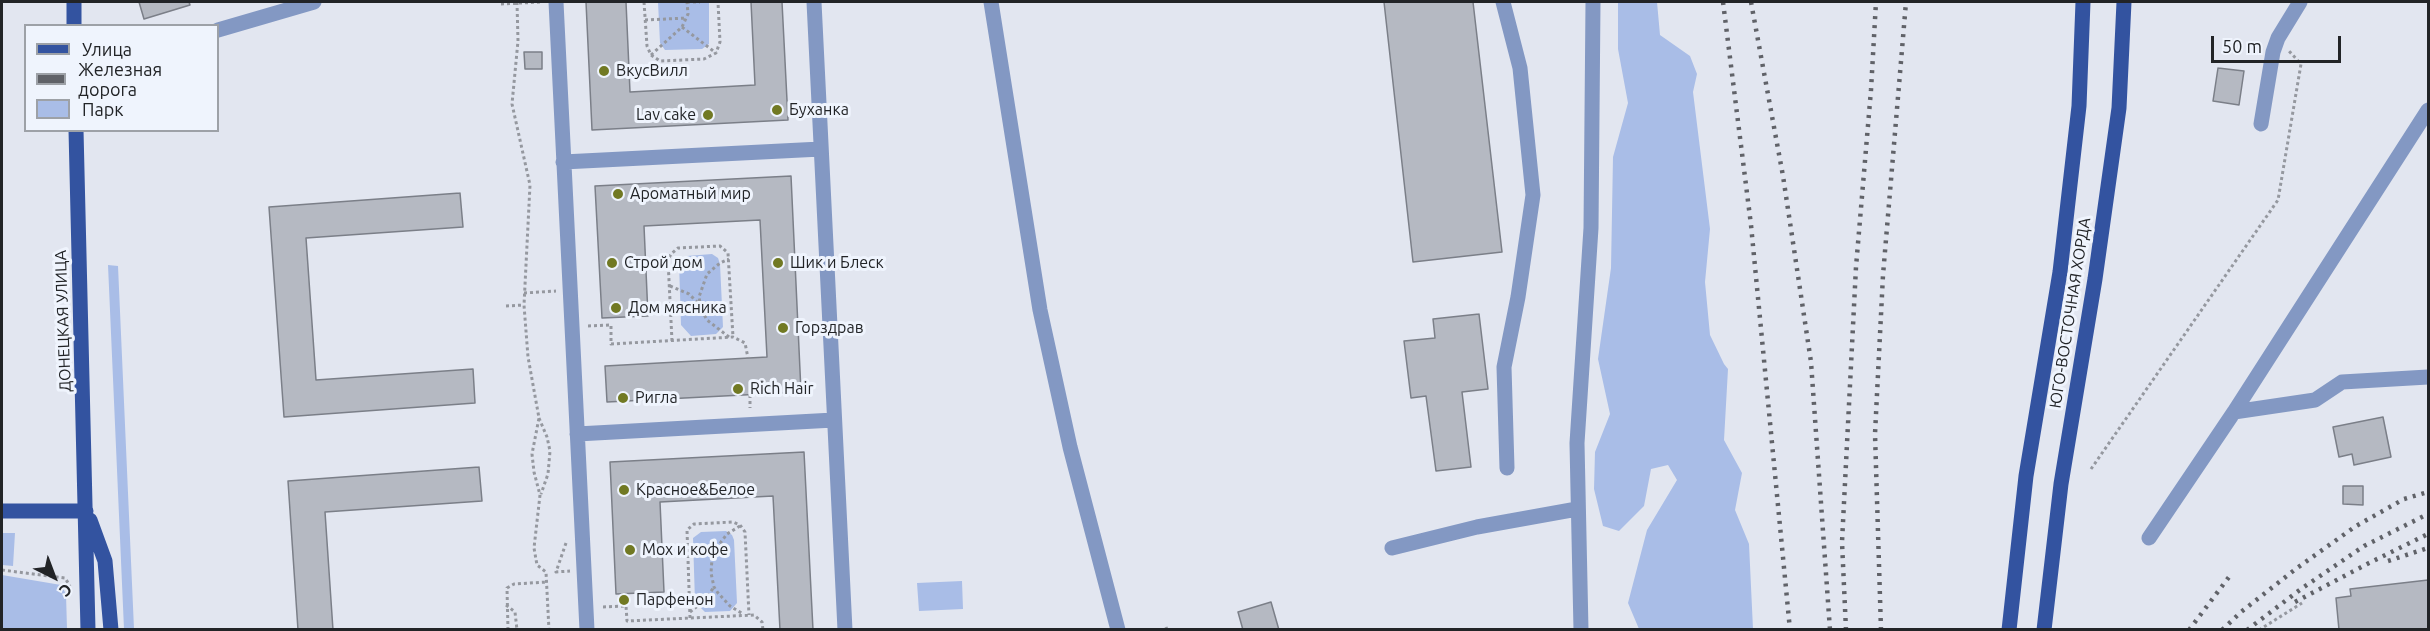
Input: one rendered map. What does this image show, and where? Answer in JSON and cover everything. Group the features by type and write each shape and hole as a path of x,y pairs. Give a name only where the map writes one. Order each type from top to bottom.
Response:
{"main road":[{"path":"74,2 74,24"},
{"name":"ЮГО-ВОСТОЧНАЯ ХОРДА","path":"2009,630 2026,476 2064,236 2079,106 2083,2"},
{"name":"ЮГО-ВОСТОЧНАЯ ХОРДА","path":"2044,630 2061,484 2095,279 2119,108 2124,2"},
{"name":"ДОНЕЦКАЯ УЛИЦА","path":"76,132 88,630"},
{"path":"2,511 86,511"},
{"name":"ДОНЕЦКАЯ УЛИЦА","path":"86,511 105,561 111,630"}],"street":[{"path":"219,30 314,2"},
{"path":"556,2 587,630"},
{"path":"814,2 845,630"},
{"path":"991,2 1040,310 1070,447 1118,630"},
{"path":"1503,2 1520,68 1533,195 1518,297 1504,367 1507,468"},
{"path":"1581,630 1577,442 1591,228 1593,2"},
{"path":"2261,124 2270,66 2278,38 2300,2"},
{"path":"2149,538 2234,412 2428,110"},
{"path":"563,162 821,149"},
{"path":"2234,412 2315,400 2342,382 2428,377"},
{"path":"577,434 834,420"},
{"path":"1392,548 1477,527 1577,509"}],"path":[{"path":"517,2 518,41 512,104 530,184 524,305 528,357 539,418 550,451 548,474 540,495 534,548 537,565 546,572 556,572"},
{"path":"501,4 547,2"},
{"path":"644,2 647,46 651,55 660,61 704,59 716,53 720,42 718,2"},
{"path":"651,55 682,27 687,18 687,2 700,2"},
{"path":"645,20 687,18"},
{"path":"682,27 716,53"},
{"path":"2091,470 2278,200 2301,64 2278,38"},
{"path":"672,340 668,260 671,254 678,248 720,246 728,253 729,259 732,338"},
{"path":"700,305 700,289 707,274 729,259"},
{"path":"669,286 689,294 700,305 710,323 732,338 745,343 748,358"},
{"path":"524,293 570,290"},
{"path":"506,306 524,305"},
{"path":"572,327 611,325 612,344 732,338"},
{"path":"539,418 532,454 540,495"},
{"path":"690,618 687,530 694,524 733,522 741,526 745,532 747,615"},
{"path":"741,526 727,534 718,546 711,567 714,587 730,606 760,619 763,630"},
{"path":"2,570 65,578 73,592"},
{"path":"546,572 549,630"},
{"path":"507,630 506,592 510,585 547,582"},
{"path":"690,612 704,601 714,587"},
{"path":"2259,630 2302,603"},
{"path":"506,605 515,612 517,630"},
{"path":"617,607 626,606 627,621 747,615"}],"green space":[{"path":"658,2 709,2 709,44 702,49 665,50 660,43"},
{"path":"1618,2 1657,2 1660,35 1690,56 1697,74 1693,92 1710,229 1705,282 1710,335 1728,369 1724,440 1742,473 1735,510 1749,544 1753,629 1639,629 1628,603 1647,530 1677,480 1668,465 1651,469 1644,506 1619,531 1603,526 1594,489 1595,452 1610,414 1598,359 1611,268 1613,157 1628,103 1618,49"},
{"path":"712,254 718,258 720,264 723,327 716,334 691,336 681,325 679,262 687,256"},
{"path":"108,265 118,266 134,629 124,629"},
{"path":"726,531 732,535 734,540 737,603 730,611 705,612 695,602 693,538 701,532"},
{"path":"2,533 15,533 13,566 2,565"},
{"path":"2,575 61,585 66,594 67,629 2,629"},
{"path":"962,581 963,609 919,611 917,583"}],"building":[{"path":"139,2 189,2 190,5 144,19"},
{"path":"586,2 626,2 630,92 755,85 751,2 782,2 788,120 592,130"},
{"path":"1384,2 1473,2 1502,252 1413,262"},
{"path":"524,52 542,52 542,69 525,69"},
{"path":"2218,68 2244,71 2239,105 2213,101"},
{"path":"791,176 801,392 607,402 605,366 767,357 760,220 644,226 648,316 602,318 595,186"},
{"path":"460,193 463,227 306,238 316,380 473,369 475,403 284,417 269,207"},
{"path":"1479,314 1488,389 1462,392 1471,467 1436,471 1426,396 1411,398 1404,341 1435,338 1433,319"},
{"path":"2383,417 2391,457 2354,465 2352,454 2339,457 2333,427"},
{"path":"804,452 813,630 780,630 773,496 660,502 664,592 616,594 610,462"},
{"path":"479,467 482,501 325,512 333,630 298,630 288,481"},
{"path":"2343,486 2363,486 2363,505 2343,504"},
{"path":"2428,580 2428,630 2339,630 2336,598 2351,596 2350,589"},
{"path":"1271,602 1279,630 1243,630 1238,612"}],"railway":[{"path":"1723,2 1751,225 1790,630"},
{"path":"1751,2 1783,176 1811,362 1830,630"},
{"path":"1846,630 1842,542 1856,267 1876,2"},
{"path":"1881,630 1875,434 1883,275 1906,2"},
{"path":"2222,630 2297,568 2356,526 2404,499 2428,492"},
{"path":"2247,630 2301,589 2364,546 2428,514"},
{"path":"2295,602 2428,534"},
{"path":"2388,561 2428,548"},
{"path":"2189,630 2232,573"}],"place":[{"name":"ВкусВилл","path":"604,71"},
{"name":"Буханка","path":"777,110"},
{"name":"Lav cake","path":"708,115"},
{"name":"Ароматный мир","path":"618,194"},
{"name":"Строй дом","path":"612,263"},
{"name":"Шик и Блеск","path":"778,263"},
{"name":"Дом мясника","path":"616,308"},
{"name":"Горздрав","path":"783,328"},
{"name":"Rich Hair","path":"738,389"},
{"name":"Ригла","path":"623,398"},
{"name":"Красное&Белое","path":"624,490"},
{"name":"Мох и кофе","path":"630,550"},
{"name":"Парфенон","path":"624,600"}]}
